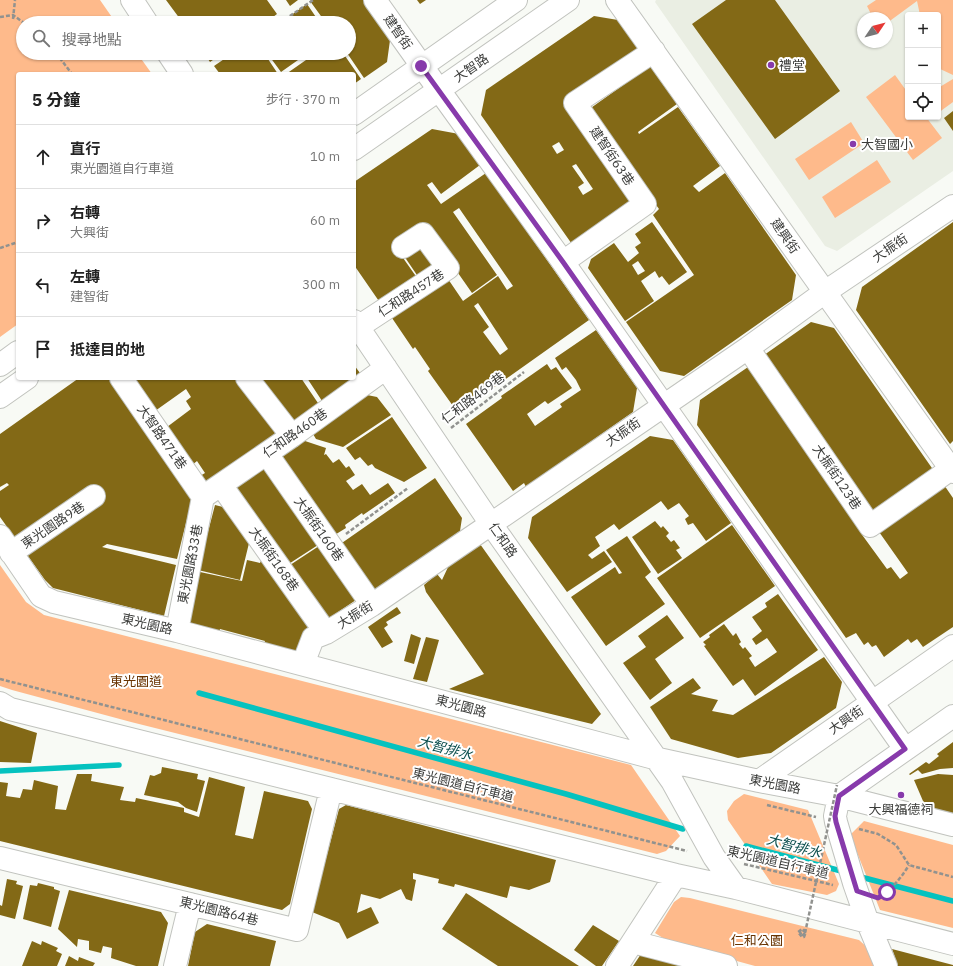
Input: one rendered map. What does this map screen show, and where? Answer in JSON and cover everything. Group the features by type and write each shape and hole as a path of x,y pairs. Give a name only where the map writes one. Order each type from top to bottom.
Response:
{"street":[{"path":"132,0 142,16"},
{"name":"建智街","path":"376,0 421,66 563,262 905,749"},
{"path":"356,113 516,0"},
{"name":"大智路","path":"356,148 568,0"},
{"name":"建興街","path":"617,0 952,471"},
{"name":"建智街63巷","path":"563,262 645,204 575,103 654,51"},
{"path":"173,60 181,72"},
{"name":"大振街","path":"303,664 313,638 326,633 372,605 748,348 825,292 953,206"},
{"name":"仁和路457巷","path":"356,324 448,268 423,234 403,247"},
{"name":"仁和路","path":"356,324 491,524 654,758 672,781 714,857 736,888"},
{"name":"大振街123巷","path":"748,348 870,526 952,471"},
{"path":"0,365 16,353"},
{"name":"仁和路460巷","path":"212,491 267,454 386,368"},
{"path":"0,397 24,380"},
{"name":"大智路471巷","path":"124,380 212,491"},
{"path":"249,380 292,436"},
{"name":"大振街160巷","path":"267,454 372,605"},
{"name":"東光園路33巷","path":"177,631 212,491"},
{"name":"大振街168巷","path":"212,491 326,633"},
{"name":"東光園路9巷","path":"6,544 94,496"},
{"name":"東光園路","path":"6,544 42,596 54,602 177,631 654,758 759,781 838,791 953,825"},
{"name":"大興街","path":"759,781 953,646"},
{"path":"0,703 10,709 676,875 736,888 953,944"},
{"path":"886,966 868,923 848,862 828,820 835,816 838,791 905,749 953,716"},
{"name":"東光園路64巷","path":"0,858 297,930 331,789"},
{"path":"617,966 676,875"},
{"path":"175,966 190,904"},
{"path":"633,942 726,966"}],"path":[{"path":"13,20 14,0"},
{"path":"290,16 313,0"},
{"path":"0,17 13,15 16,17"},
{"path":"61,60 70,72"},
{"path":"0,248 16,243"},
{"name":"仁和路469巷","path":"435,440 524,372"},
{"path":"330,545 408,488"},
{"name":"東光園道自行車道","path":"0,679 714,857 856,887 878,898 898,882 909,865"},
{"path":"805,932 802,929 798,932 802,937 804,937 806,932 802,930 800,932 802,936 805,932 838,791"},
{"path":"762,804 878,834 896,845 909,865 953,877"}],"shaded area":[{"name":"大智國小","path":"656,0 953,0 953,171 837,251 825,246 655,2"}],"green space":[{"path":"0,0 100,0 111,16 16,16 16,60 142,60 151,72 16,72 16,325 0,337"},
{"path":"876,0 953,0 953,75 941,69 941,12 919,12 917,1 893,19 893,12 870,12 867,6"},
{"path":"895,75 905,89 905,120 928,120 942,138 913,160 866,97"},
{"path":"953,79 953,102 941,111 941,86"},
{"path":"851,122 864,143 809,180 795,159"},
{"path":"877,160 891,182 835,218 822,197"},
{"name":"東光園道","path":"0,565 26,602 44,615 631,765 680,836 666,851 657,854 131,722 0,686"},
{"path":"744,794 808,810 839,884 836,891 827,895 772,884 728,820 727,811 734,801"},
{"path":"864,821 953,845 953,928 880,910 850,835"},
{"name":"仁和公園","path":"681,897 859,940 870,950 876,966 755,966 671,943 655,933 674,902"}],"building":[{"path":"166,0 267,0 277,14 274,16 178,16"},
{"path":"286,0 298,0 290,6"},
{"path":"368,0 391,33 387,62 364,78 352,60 356,60 356,16 321,16 310,1"},
{"path":"417,0 426,0 420,4"},
{"name":"禮堂","path":"726,0 775,0 840,91 775,139 692,24"},
{"path":"307,4 315,16 290,16"},
{"path":"594,16 618,20 640,50 567,105 635,205 574,247 481,115 486,90","holes":["559,142 564,150 557,154 552,146","576,164 593,189 583,195 578,187 584,183 572,166"]},
{"path":"223,60 269,60 277,72 218,72 214,66"},
{"path":"272,60 298,60 281,72"},
{"path":"306,60 348,60 361,79 356,83 356,72 289,72"},
{"path":"650,66 677,104 638,132 639,134 678,107 720,166 693,186 699,192 725,173 796,275 792,300 684,376 660,371 626,322 694,275 653,215 659,209 588,110"},
{"path":"953,111 953,131 944,118"},
{"path":"432,129 459,134 480,165 441,194 432,182 427,185 441,204 486,173 589,320 458,413 428,371 430,369 415,347 413,349 392,318 448,279 463,301 498,276 507,290 513,286 459,208 453,212 497,275 472,293 428,230 396,248 420,282 383,307 356,268 356,181","holes":["478,303 508,349 500,355 483,332 489,327 474,306"]},
{"path":"652,222 687,272 669,285 662,276 659,278 655,271 641,281 654,301 625,321 588,268 591,259 614,243 628,262 639,253 635,247 641,243 635,234","holes":["638,261 645,271 638,275 632,265"]},
{"path":"953,222 953,441 950,444 856,310 862,287"},
{"path":"421,240 439,265 419,278 402,253"},
{"path":"811,322 834,328 934,471 869,516 760,358"},
{"path":"596,330 637,388 633,412 526,487 524,483 513,491 466,424 502,398 501,396 547,364 551,370 556,367 572,388 548,404 545,401 527,414 535,426 562,407 560,404 581,390 576,380 566,367 562,370 555,358"},
{"path":"751,365 864,529 860,532 887,569 891,567 900,579 908,573 877,529 942,482 953,498 953,627 923,647 917,639 911,643 908,639 884,657 876,645 872,647 868,642 864,645 856,633 846,638 697,425 700,400"},
{"path":"356,368 363,377 324,404 308,380 356,380"},
{"path":"76,380 112,380 194,491 177,559 107,544 102,547 176,565 164,616 53,588 45,580 0,517 0,491 9,485 7,483 0,487 0,434"},
{"path":"133,380 241,380 280,435 207,486 200,476 205,473 197,461 192,465 167,427 191,409 186,401 191,397 186,389 155,411"},
{"path":"259,380 302,380 320,406 291,426"},
{"path":"367,395 377,397 391,415 343,447 316,439 313,434"},
{"path":"392,417 427,468 404,482 375,468 372,464 368,466 360,457 355,460 346,448"},
{"path":"650,436 673,440 731,523 706,541 693,523 688,525 685,519 689,516 679,503 668,510 661,501 619,530 614,524 595,537 600,546 588,555 592,559 604,551 612,562 567,592 528,538 532,517"},
{"path":"302,440 326,448 324,455 326,454 333,463 339,459 346,468 349,466 355,475 346,481 353,490 362,484 370,495 388,483 395,493 363,515 362,513 345,525 346,528 333,536 278,458 296,445 297,447"},
{"path":"264,467 318,545 284,567 230,491"},
{"path":"435,478 462,518 460,531 373,593 339,545"},
{"path":"215,505 227,508 250,539 240,580 198,570"},
{"path":"655,521 661,528 663,526 669,533 666,536 671,542 674,540 680,548 676,550 682,558 658,574 632,537"},
{"path":"732,525 775,586 700,638 657,578"},
{"path":"627,536 651,572 645,577 665,604 606,646 571,597 615,567 619,574 622,573 606,550"},
{"path":"480,544 601,714 592,724 449,689 484,674 426,592 424,585 437,574 442,580 449,565"},
{"path":"319,546 356,600 323,622 284,569"},
{"path":"263,556 312,624 298,652 264,644 265,641 220,629 219,632 187,624 200,572 242,581 247,560 260,563"},
{"path":"778,594 818,650 755,696 743,679 733,686 704,646 706,645 703,642 710,637 709,635 724,624 733,636 736,633 741,642 739,644 743,649 745,647 752,656 749,658 755,667 777,652 767,638 756,645 752,639 762,631 752,617 767,607 765,603"},
{"path":"397,607 401,613 386,622 388,625 384,628 393,642 382,648 368,627"},
{"path":"667,615 684,638 655,659 672,683 650,700 623,663 646,647 638,636"},
{"path":"411,634 421,638 414,664 404,661"},
{"path":"426,637 439,640 427,682 413,679"},
{"path":"824,657 842,682 836,708 771,753 738,758 671,739 650,707 693,678 701,688 691,694 718,700 712,711 733,715"},
{"path":"0,721 37,733 31,763 0,762"},
{"path":"953,742 953,768 940,769 922,774 918,770 910,775 909,774 926,762 929,764 939,756 937,754"},
{"path":"162,767 198,774 197,779 205,781 197,812 186,808 178,802 144,795 150,775 154,776 161,773"},
{"path":"77,774 92,774 91,781 124,787 120,800 135,802 136,798 184,808 184,812 199,817 209,777 245,787 235,835 253,839 264,791 308,801 312,809 290,904 282,910 0,841 0,782 8,783 6,796 20,798 23,789 32,790 34,780 58,786 55,809 66,810"},
{"path":"938,774 953,775 953,815 926,808 914,780"},
{"path":"346,805 556,860 550,882 529,890 510,886 507,898 455,884 454,887 438,883 439,879 413,873 413,879 416,880 412,901 406,899 401,889 380,899 361,894 357,913 371,907 379,923 347,939 339,923 312,912 339,809"},
{"path":"7,879 17,881 16,884 23,886 15,919 0,915 0,905 2,906"},
{"path":"38,883 54,887 54,889 60,891 51,927 23,919 30,885 37,886"},
{"path":"69,890 161,912 168,923 158,966 136,966 111,958 112,948 103,946 101,953 89,950 89,941 78,939 77,947 58,929"},
{"path":"466,893 579,966 498,966 442,929"},
{"path":"207,924 276,941 270,966 188,966 195,932"},
{"path":"593,925 619,941 602,966 596,966 574,950"},
{"path":"32,941 41,945 42,941 58,948 56,951 62,954 57,966 22,966"},
{"path":"892,949 953,965 953,966 898,966"},
{"path":"641,954 686,966 633,966"},
{"path":"69,956 78,961 79,957 95,963 93,966 65,966"}],"waterway":[{"name":"大智排水","path":"199,693 566,794 683,829"},
{"path":"0,771 119,765"},
{"name":"大智排水","path":"746,846 845,872"},
{"name":"大智排水","path":"857,876 953,901"}],"place":[{"name":"禮堂","path":"771,65"},
{"name":"大智國小","path":"853,144"},
{"name":"大興福德祠","path":"901,795"}],"route":[{"path":"421,66 563,262 905,749 839,796 835,816 857,891 878,898 887,892"}]}
